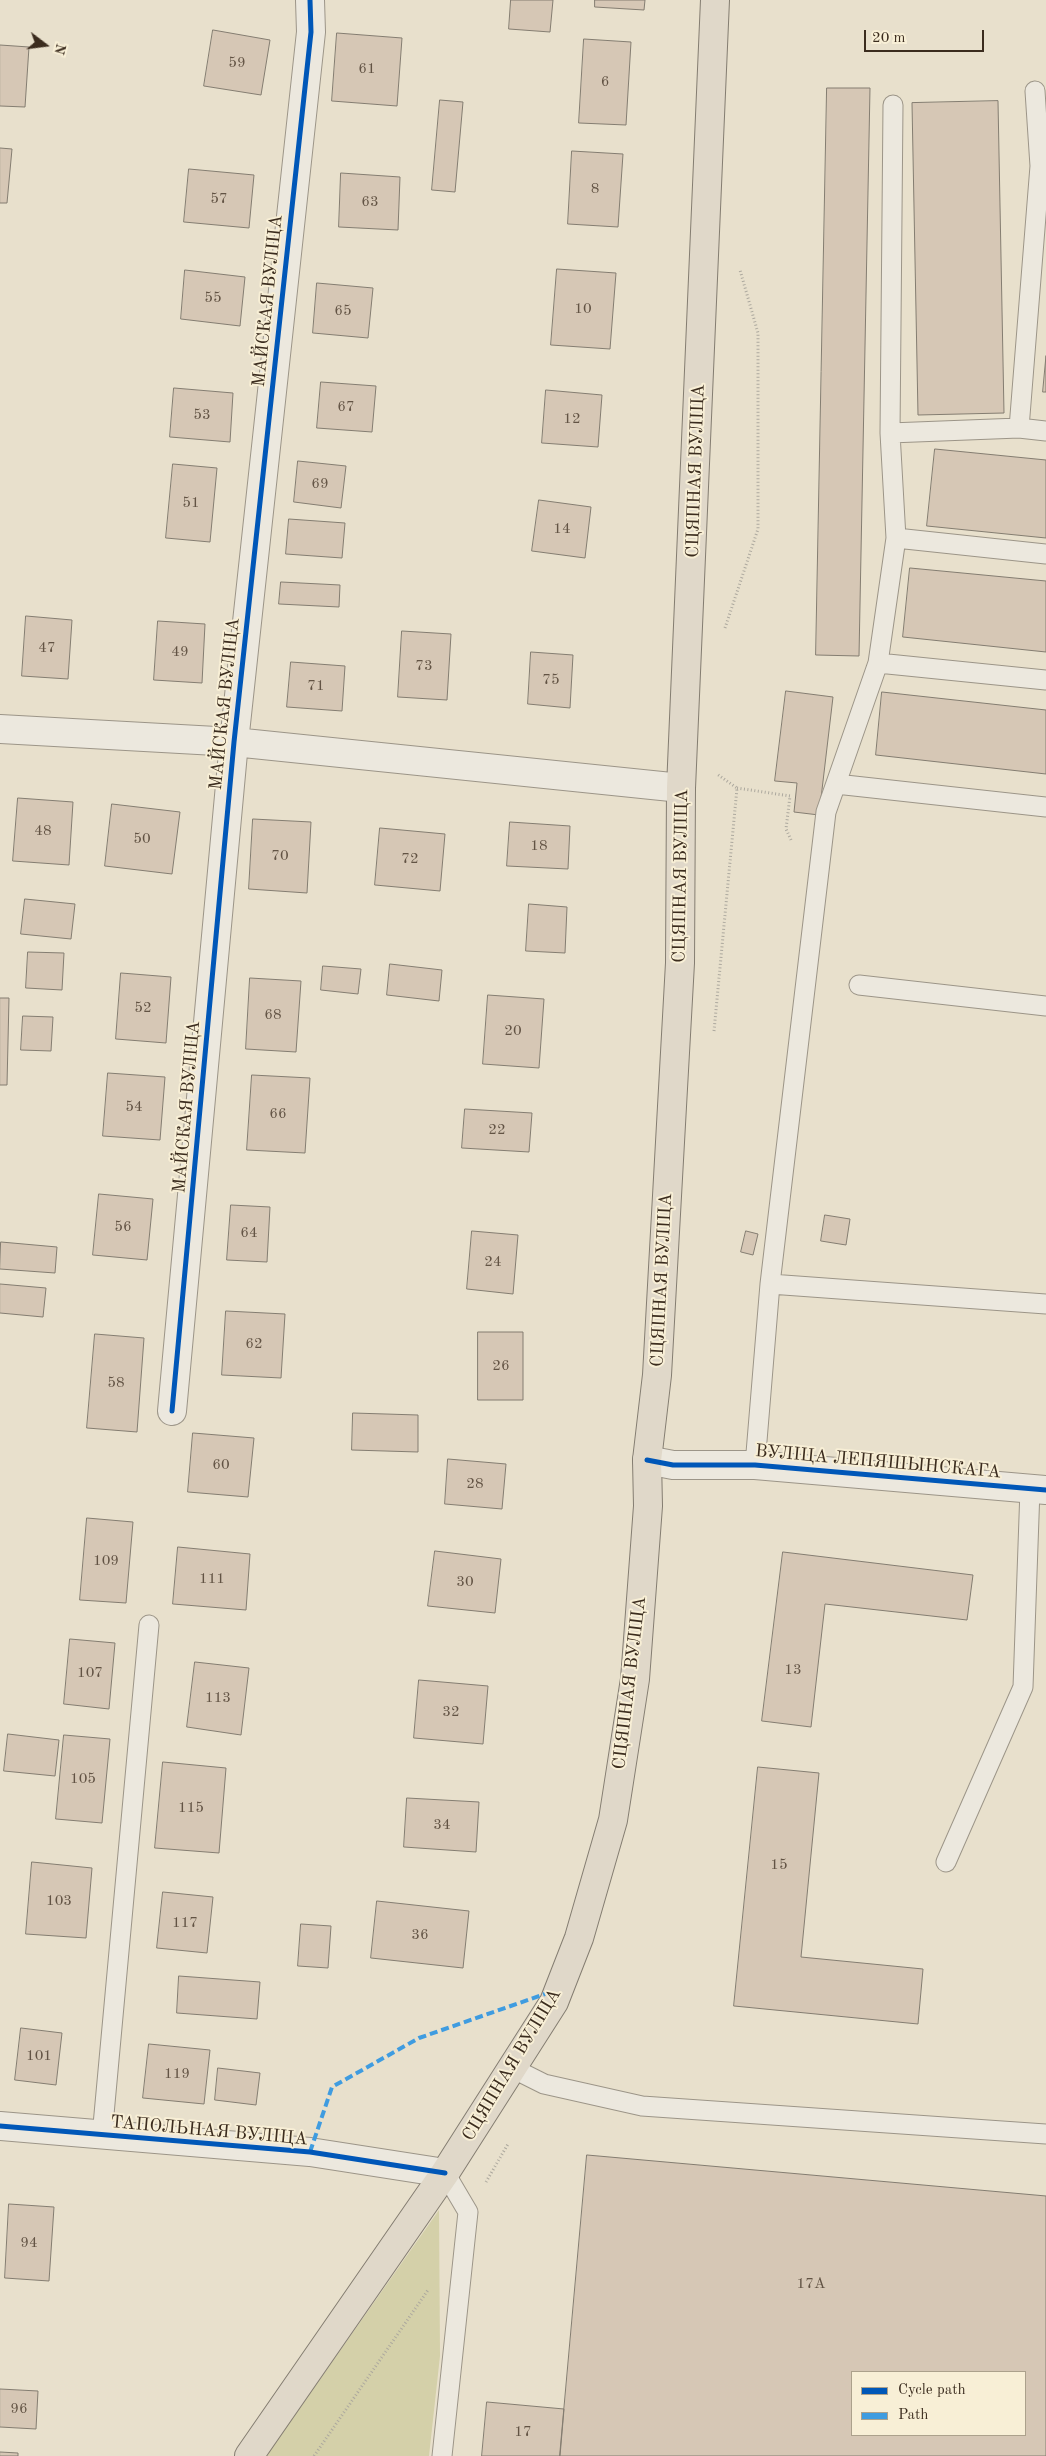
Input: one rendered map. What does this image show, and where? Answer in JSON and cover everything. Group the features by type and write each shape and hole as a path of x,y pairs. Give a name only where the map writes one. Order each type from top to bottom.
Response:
{"main road":[{"name":"СЦЯПНАЯ ВУЛІЦА","path":"249,2456 445,2173 554,2002 579,1938 613,1820 634,1679 648,1506 647,1460 657,1375 680,963 681,788 716,0"}],"street":[{"name":"МАЙСКАЯ ВУЛІЦА","path":"172,1411 234,742 311,32 310,0"},
{"name":"МАЙСКАЯ ВУЛІЦА","path":"0,729 234,742 681,788"},
{"name":"ВУЛІЦА ЛЕПЯШЫНСКАГА","path":"647,1460 673,1465 755,1465 1038,1490"},
{"name":"ТАПОЛЬНАЯ ВУЛІЦА","path":"0,2126 310,2152 445,2173"}],"lane":[{"path":"1019,428 1038,287 1043,166 1034,91"},
{"path":"755,1465 770,1284 826,812 878,663 896,538 890,433 893,105"},
{"path":"890,433 1019,428 1046,431"},
{"path":"896,538 1046,554"},
{"path":"878,663 1046,680"},
{"path":"836,784 1046,807"},
{"path":"859,985 1046,1006"},
{"path":"770,1284 1046,1304"},
{"path":"946,1862 1023,1687 1038,1490"},
{"path":"102,2136 149,1625"},
{"path":"512,2068 544,2084 642,2106 1046,2134"},
{"path":"442,2456 468,2212 445,2173"}],"path":[{"path":"737,788 790,796 786,829"}],"shaded area":[{"path":"439,2210 440,2356 429,2456 266,2456"}],"building":[{"path":"511,0 553,0 550,32 509,29"},
{"path":"595,0 645,0 644,10 595,7"},
{"path":"213,30 270,40 261,95 204,86"},
{"path":"337,33 402,38 397,106 332,101"},
{"path":"584,39 631,42 626,125 579,123"},
{"path":"0,45 29,47 25,107 0,106"},
{"path":"827,88 870,88 859,656 816,655"},
{"path":"440,100 463,102 455,192 432,190"},
{"path":"998,101 1004,413 918,415 912,103"},
{"path":"0,148 12,149 7,203 0,203"},
{"path":"572,151 623,154 618,227 568,224"},
{"path":"189,169 254,175 249,228 184,222"},
{"path":"341,173 400,177 398,230 339,227"},
{"path":"557,269 616,273 610,349 551,345"},
{"path":"185,270 245,277 240,326 181,319"},
{"path":"317,283 373,288 368,338 313,333"},
{"path":"1046,356 1046,392 1043,392"},
{"path":"321,382 376,386 372,432 317,428"},
{"path":"174,388 233,393 230,442 170,437"},
{"path":"546,390 602,395 598,447 542,443"},
{"path":"935,449 1046,460 1046,538 927,526"},
{"path":"298,461 346,466 341,508 294,502"},
{"path":"173,464 217,468 210,542 166,538"},
{"path":"539,500 591,507 585,558 532,551"},
{"path":"289,519 345,523 342,558 286,554"},
{"path":"910,568 1046,581 1046,652 903,637"},
{"path":"281,582 340,585 339,607 279,604"},
{"path":"26,616 72,620 68,679 22,676"},
{"path":"158,621 205,624 202,683 154,680"},
{"path":"402,631 451,634 447,700 398,697"},
{"path":"531,652 573,655 570,708 528,704"},
{"path":"291,662 345,666 342,711 287,707"},
{"path":"786,691 833,697 819,815 794,812 797,783 775,781"},
{"path":"882,692 1046,710 1046,774 876,755"},
{"path":"18,798 73,802 69,865 13,861"},
{"path":"112,804 180,812 172,874 105,866"},
{"path":"253,819 311,822 307,893 249,889"},
{"path":"510,822 570,826 568,869 507,866"},
{"path":"380,828 445,834 440,891 375,885"},
{"path":"25,899 75,904 71,939 21,934"},
{"path":"529,904 567,907 565,953 526,951"},
{"path":"28,952 64,953 62,990 26,988"},
{"path":"390,964 442,970 439,1001 387,995"},
{"path":"323,966 361,969 358,994 321,990"},
{"path":"121,973 171,977 166,1043 116,1039"},
{"path":"250,978 301,981 296,1052 246,1049"},
{"path":"488,995 544,999 539,1068 483,1064"},
{"path":"0,998 9,998 7,1085 0,1085"},
{"path":"23,1016 53,1017 51,1051 21,1050"},
{"path":"108,1073 165,1077 160,1140 103,1136"},
{"path":"252,1075 310,1078 305,1153 247,1150"},
{"path":"465,1109 532,1113 529,1152 462,1148"},
{"path":"99,1194 153,1199 147,1260 93,1255"},
{"path":"231,1205 270,1207 267,1262 227,1260"},
{"path":"825,1215 850,1219 846,1245 821,1241"},
{"path":"472,1231 518,1235 513,1294 467,1289"},
{"path":"746,1231 758,1234 753,1255 741,1252"},
{"path":"1,1242 57,1247 55,1273 0,1269"},
{"path":"0,1284 46,1288 43,1317 0,1313"},
{"path":"226,1311 285,1314 281,1378 222,1375"},
{"path":"478,1332 523,1332 523,1400 478,1400"},
{"path":"95,1334 144,1338 137,1432 87,1428"},
{"path":"353,1413 418,1415 418,1452 352,1450"},
{"path":"193,1433 254,1438 248,1497 188,1492"},
{"path":"448,1459 506,1464 502,1509 445,1504"},
{"path":"87,1518 133,1522 126,1603 80,1600"},
{"path":"178,1547 250,1554 246,1610 173,1604"},
{"path":"435,1551 501,1559 495,1613 428,1606"},
{"path":"783,1552 973,1575 967,1620 825,1604 811,1727 762,1721"},
{"path":"70,1639 115,1643 109,1709 64,1704"},
{"path":"195,1662 249,1668 241,1735 187,1727"},
{"path":"419,1680 488,1686 483,1744 414,1738"},
{"path":"8,1734 59,1740 55,1776 4,1771"},
{"path":"64,1735 110,1739 102,1823 56,1819"},
{"path":"163,1762 226,1768 219,1853 155,1848"},
{"path":"758,1767 819,1773 801,1957 923,1969 918,2024 734,2006"},
{"path":"407,1798 479,1802 476,1852 404,1847"},
{"path":"32,1862 92,1868 86,1938 26,1934"},
{"path":"163,1892 213,1897 207,1953 157,1948"},
{"path":"377,1901 469,1911 463,1968 371,1958"},
{"path":"301,1924 331,1926 328,1968 298,1966"},
{"path":"179,1976 260,1982 257,2019 177,2013"},
{"path":"21,2028 62,2033 56,2085 15,2080"},
{"path":"149,2044 210,2050 204,2104 143,2098"},
{"path":"218,2068 260,2073 256,2105 215,2100"},
{"path":"587,2155 1046,2196 1046,2456 560,2456"},
{"path":"9,2204 54,2207 49,2281 5,2278"},
{"path":"0,2389 38,2391 36,2429 0,2427"},
{"path":"487,2402 564,2409 560,2456 482,2456"},
{"path":"0,2452 18,2453 18,2456 0,2456"}],"marked path":[{"path":"310,2152 332,2087 419,2038 545,1994"}],"cycle path":[{"path":"172,1411 234,742 311,32 310,0"},
{"path":"647,1460 673,1465 755,1465 1046,1490"},
{"path":"0,2126 310,2152 445,2173"}]}
